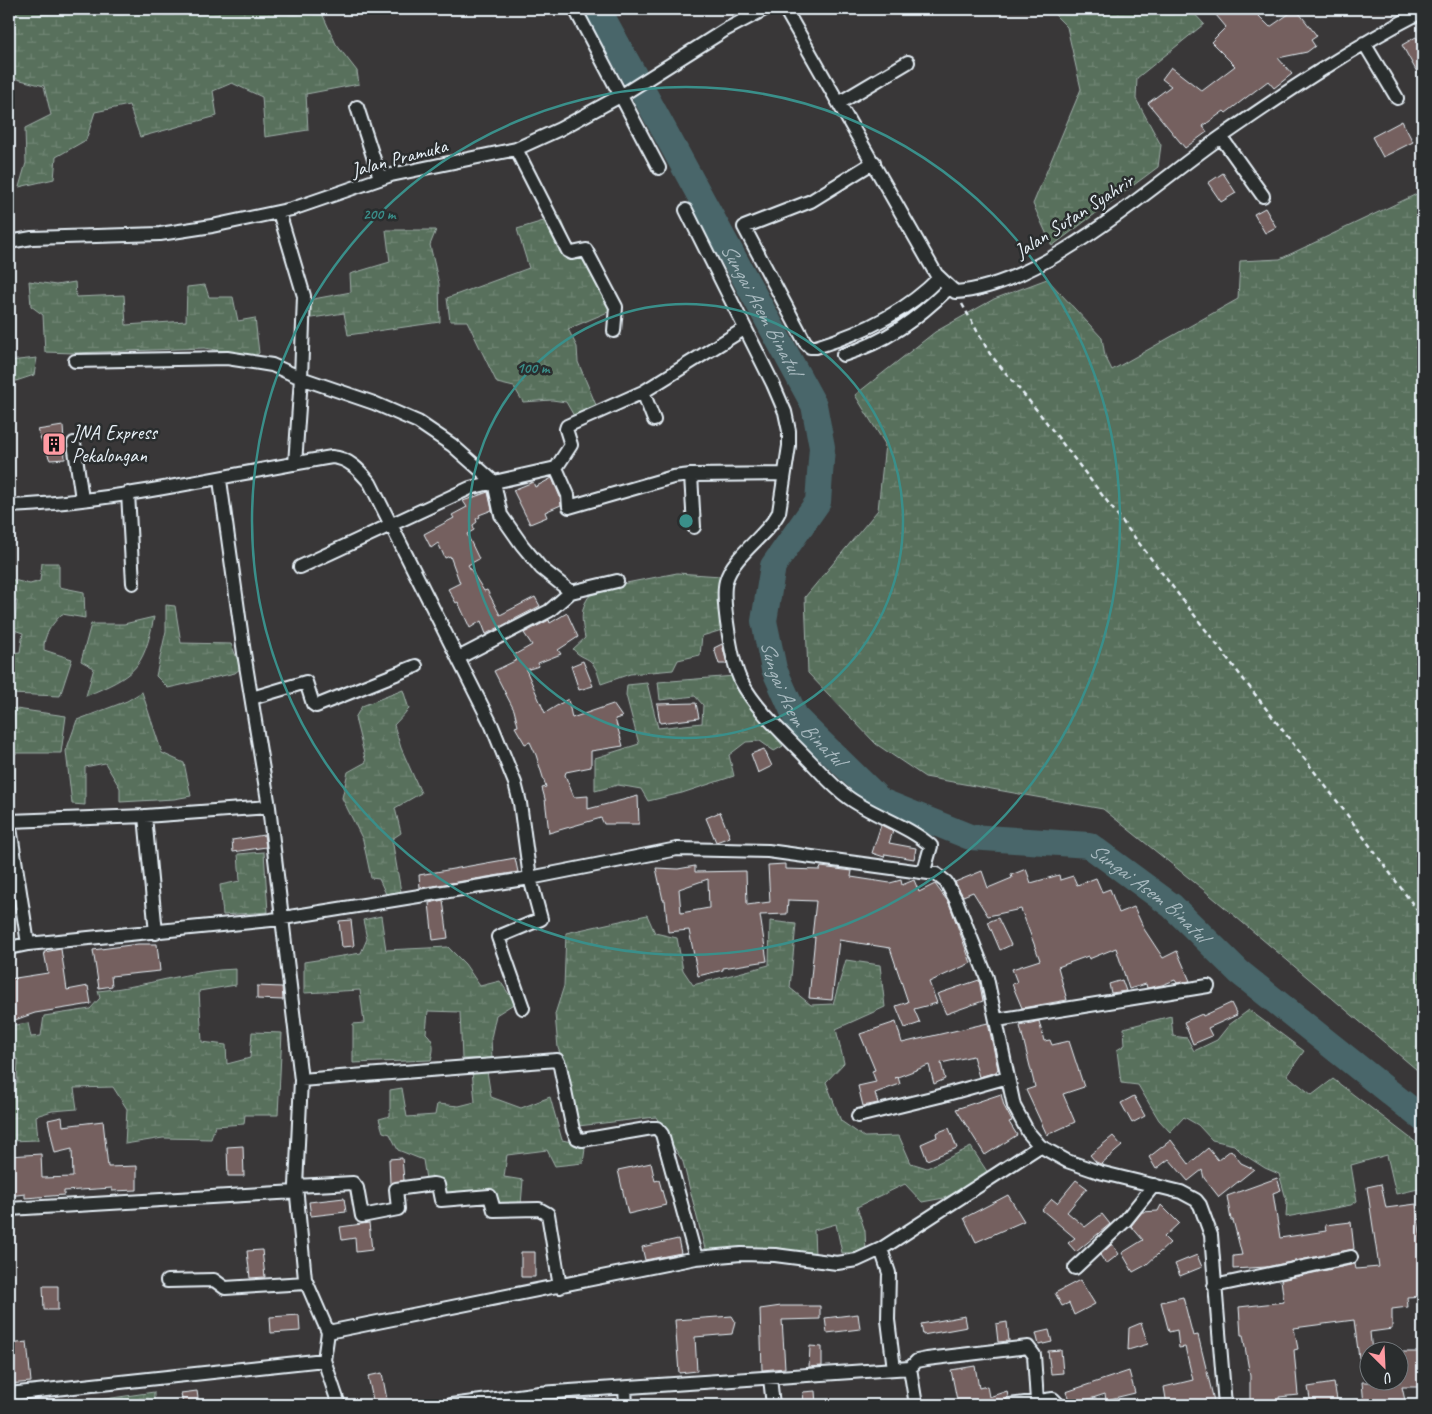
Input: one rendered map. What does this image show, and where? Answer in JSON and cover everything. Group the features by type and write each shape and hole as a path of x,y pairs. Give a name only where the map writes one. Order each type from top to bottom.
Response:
{"street":[{"path":"575,9 624,94 659,168"},
{"name":"Jalan Pramuka","path":"9,242 32,238 160,234 212,226 279,212 324,199 380,178 516,149 560,129 624,94 725,30 765,9"},
{"path":"785,9 874,162 937,276 952,290 894,334 864,349 843,355"},
{"name":"Jalan Sutan Syahrir","path":"952,290 976,291 1000,283 1056,254 1119,212 1221,137 1380,33 1423,11"},
{"path":"1364,43 1397,98"},
{"path":"839,103 908,62"},
{"path":"357,107 380,178"},
{"path":"1221,137 1263,196"},
{"path":"516,149 568,251 572,253 586,250 614,302 617,312 614,331"},
{"path":"874,162 811,201 744,226 805,342 810,347 816,347 877,324 909,304 937,276"},
{"path":"686,210 773,384 785,412 789,446 782,499 776,520 758,537 730,572 726,581 724,596 726,616 738,674 760,709 831,784 868,811 931,846 924,871"},
{"path":"279,212 304,296 295,464"},
{"path":"300,567 470,488 556,468 571,445 566,429 567,426 643,392 744,329"},
{"path":"75,361 227,358 272,365 301,379 374,403 418,422 452,445 489,483 502,515 522,544 541,568 571,592"},
{"path":"643,392 654,420"},
{"path":"74,444 82,498"},
{"path":"9,506 128,493 220,480 332,457 344,459 352,464 370,483 492,726 515,783 520,803 530,878 540,921 498,937 523,1008"},
{"path":"556,468 568,495 569,507 636,486 691,475 784,474"},
{"path":"691,475 694,527"},
{"path":"220,480 270,807 278,919 301,1080 292,1190 306,1283 328,1332 324,1360 338,1405"},
{"path":"128,493 133,583"},
{"path":"458,658 549,611 571,592 617,581"},
{"path":"252,698 306,682 313,704 316,706 416,666"},
{"path":"28,944 9,821 145,816 270,807"},
{"path":"145,816 156,933"},
{"path":"9,948 28,944 156,933 278,919 530,878 677,849 768,851 924,871 940,876 956,900 987,978 1008,1077 1020,1119 1040,1146 1067,1162 1099,1172 1182,1192 1196,1200 1200,1205 1210,1235 1225,1405"},
{"path":"997,1020 1208,986"},
{"path":"301,1080 557,1060 577,1138 582,1140 652,1128 657,1128 662,1134 696,1258"},
{"path":"858,1116 1008,1077"},
{"path":"328,1332 560,1287 696,1258 741,1254 775,1255 837,1263 857,1260 881,1249 1040,1146"},
{"path":"9,1209 292,1190 353,1182 357,1188 362,1216 398,1209 396,1189 433,1184 438,1185 440,1199 490,1196 494,1210 539,1209 548,1214 560,1287"},
{"path":"1075,1268 1136,1210 1154,1186"},
{"path":"881,1249 889,1273 888,1320 894,1369"},
{"path":"1214,1286 1352,1258"},
{"path":"167,1281 214,1280 225,1288 306,1283"},
{"path":"451,1405 540,1393 910,1368 917,1361 927,1359 1028,1347 1034,1355 1037,1401"},
{"path":"9,1394 324,1360"},
{"path":"910,1368 916,1405"},
{"path":"770,1378 773,1405"},
{"path":"625,1388 626,1405"},
{"path":"1010,1405 1053,1399 1059,1405"}],"path":[{"path":"952,290 990,354 1040,414 1334,797 1423,918"}],"green space":[{"path":"9,9 320,9 336,44 357,71 359,84 306,94 308,130 265,137 262,97 232,83 213,91 217,116 140,137 129,105 95,112 86,140 56,157 54,179 19,187 26,163 25,128 51,115 44,86 9,77"},
{"path":"1049,9 1190,9 1204,24 1137,78 1136,99 1161,145 1158,167 1052,246 1033,204 1081,89 1067,27"},
{"path":"1423,191 1423,1075 1204,890 1103,809 925,777 876,744 808,673 805,597 878,510 885,444 855,395 935,332 994,299 1047,279 1102,338 1105,356 1112,370 1238,299 1240,261 1280,259"},
{"path":"560,216 573,247 593,251 622,306 568,329 577,347 578,362 596,405 574,416 566,402 552,400 523,402 514,387 497,383 467,321 450,321 447,298 529,268 517,229"},
{"path":"386,230 436,230 430,245 439,284 440,322 348,335 344,313 306,319 308,300 351,292 350,274 390,262"},
{"path":"29,281 56,285 75,282 76,297 124,295 126,325 186,321 187,287 205,285 209,297 233,297 238,321 255,318 259,353 255,356 204,348 74,353 45,352 43,315 31,306"},
{"path":"37,358 34,375 10,383 11,416 9,419 9,361"},
{"path":"42,563 59,563 59,587 84,592 85,618 62,614 52,626 45,639 44,650 72,659 60,696 9,694 9,653 20,652 23,633 14,630 17,601 9,599 9,579 30,584 40,581"},
{"path":"677,573 721,576 717,600 722,630 702,636 700,655 678,660 673,670 630,674 601,684 593,664 573,649 585,638 582,618 584,606 590,595 596,589"},
{"path":"166,605 175,606 181,643 231,644 241,668 235,673 168,688 156,676 166,631"},
{"path":"154,617 145,649 134,669 126,676 86,696 94,668 81,661 91,624 124,624"},
{"path":"735,676 755,711 783,746 774,751 760,741 746,742 729,755 734,776 682,793 648,801 641,789 618,785 595,791 595,758 639,744 626,695 627,685 647,683 658,728 702,723 703,705 695,696 660,700 658,682"},
{"path":"403,690 409,709 394,725 401,748 421,793 395,808 401,833 392,839 401,892 386,894 379,879 371,878 363,840 342,798 348,772 366,762 355,718 362,706"},
{"path":"142,692 162,753 184,763 191,796 174,799 120,802 120,788 105,763 85,767 85,805 72,804 66,751 77,720 127,701"},
{"path":"9,708 66,716 61,753 15,753 15,815 9,815"},
{"path":"264,852 268,912 223,915 220,885 240,881 238,854"},
{"path":"647,915 655,933 677,938 683,970 693,985 769,965 770,921 796,924 790,988 811,1005 833,1004 846,960 880,965 885,1007 836,1029 844,1063 826,1082 841,1121 864,1137 899,1136 911,1163 927,1168 971,1147 990,1176 944,1198 922,1202 905,1184 857,1207 865,1231 866,1252 842,1253 836,1224 814,1230 815,1255 737,1249 705,1249 683,1162 656,1117 578,1126 565,1066 558,1048 555,1014 564,986 566,933"},
{"path":"381,916 386,950 448,947 465,964 480,986 500,981 515,1003 496,1015 491,1038 492,1058 462,1059 460,1012 428,1011 426,1033 433,1045 431,1060 353,1063 353,1024 364,1023 360,990 304,993 304,962 361,953 367,939 363,920"},
{"path":"236,969 236,985 199,991 202,1042 226,1045 227,1064 250,1058 252,1032 282,1033 278,1115 245,1115 244,1124 215,1126 211,1139 163,1138 125,1144 127,1109 113,1087 74,1088 77,1109 52,1111 36,1116 38,1140 9,1141 9,1095 12,1094 17,1081 18,1060 9,1052 9,1026 28,1023 31,1037 41,1036 44,1016 90,1009 100,998 98,991 202,972"},
{"path":"1249,1010 1304,1051 1287,1075 1312,1095 1333,1079 1422,1147 1423,1188 1396,1194 1387,1155 1351,1165 1357,1201 1351,1205 1286,1217 1287,1202 1279,1174 1265,1168 1243,1154 1234,1145 1212,1140 1198,1125 1184,1117 1170,1132 1159,1120 1138,1085 1121,1083 1117,1050 1125,1045 1124,1028 1171,1016 1173,1036 1187,1038 1194,1051 1217,1040 1229,1025"},
{"path":"472,1071 487,1071 491,1097 521,1108 550,1097 562,1140 581,1144 585,1149 583,1163 555,1166 547,1150 507,1155 504,1177 523,1180 521,1205 496,1206 493,1193 446,1195 426,1179 423,1160 398,1150 390,1134 383,1132 379,1119 390,1116 390,1090 402,1088 407,1117 435,1115 437,1104 459,1106 475,1102"},
{"path":"154,1392 154,1405 88,1405 91,1401"}],"building":[{"path":"1211,9 1252,9 1270,27 1296,9 1317,36 1311,40 1315,46 1307,52 1278,58 1292,74 1274,88 1268,81 1226,113 1224,111 1203,126 1207,132 1185,148 1148,103 1171,86 1162,79 1171,67 1202,91 1235,66 1211,42 1226,27"},
{"path":"1416,37 1419,41 1423,38 1423,83 1402,45"},
{"path":"1402,121 1413,142 1383,157 1372,137"},
{"path":"1223,173 1236,193 1221,202 1208,183"},
{"path":"1265,208 1276,227 1265,233 1254,214"},
{"name":"JNA Express Pekalongan","path":"63,426 65,459 50,460 37,430"},
{"path":"552,478 560,497 561,505 545,512 547,517 530,524 513,490 533,482 535,487"},
{"path":"488,492 492,510 479,515 480,517 476,519 477,522 473,525 474,530 467,534 479,559 468,565 484,591 487,590 500,615 535,597 540,606 486,634 481,621 470,628 458,602 456,603 448,589 460,583 450,556 445,558 438,543 431,548 424,534 454,518 452,515 467,507 463,501"},
{"path":"567,613 578,637 558,650 561,654 538,663 539,666 526,670 545,713 568,699 572,718 613,704 622,717 615,719 623,746 591,751 591,767 566,772 565,775 574,797 588,796 588,809 638,796 639,824 604,824 601,818 549,833 542,788 546,787 536,755 530,742 525,744 515,727 518,726 514,710 494,671 517,660 514,655 532,645 524,633 549,620 550,623"},
{"path":"722,644 727,664 719,664 714,648"},
{"path":"583,661 593,686 579,690 571,666"},
{"path":"696,703 699,718 660,723 657,704"},
{"path":"764,749 772,766 758,773 751,754"},
{"path":"720,812 730,837 716,842 706,818"},
{"path":"881,825 893,831 889,843 916,848 914,859 885,854 884,857 872,853"},
{"path":"264,835 266,847 233,852 232,840"},
{"path":"515,858 518,872 420,888 419,875"},
{"path":"785,864 785,869 820,870 821,867 852,871 851,877 890,883 901,880 902,885 914,880 919,892 935,884 949,903 971,963 929,982 937,1003 914,1009 920,1023 905,1028 896,1006 908,1002 890,948 839,940 832,1000 809,998 815,937 812,937 816,901 788,900 787,914 760,915 767,961 723,968 723,970 698,976 689,930 668,932 665,900 663,900 656,868 678,869 695,866 695,872 746,871 747,905 770,902 768,865","holes":["708,879 709,908 681,913 679,889"]},
{"path":"1026,869 1031,883 1059,875 1060,880 1073,876 1077,885 1096,878 1102,892 1110,889 1119,913 1134,907 1144,929 1163,958 1177,951 1190,981 1177,983 1175,980 1147,988 1146,984 1129,989 1116,948 1089,959 1088,956 1058,967 1067,1000 1022,1008 1012,984 1017,982 1012,969 1040,960 1021,909 988,916 973,892 963,896 955,882 982,871 988,888 1012,878 1011,875"},
{"path":"443,900 448,938 433,940 429,903"},
{"path":"998,918 1011,945 1000,950 988,922"},
{"path":"351,920 354,946 342,947 339,921"},
{"path":"138,944 157,944 160,971 111,976 112,986 99,988 93,950"},
{"path":"61,949 67,990 88,986 91,1004 35,1013 9,1022 9,979 48,973 44,952"},
{"path":"979,980 983,1001 946,1014 937,994"},
{"path":"1122,980 1126,991 1111,993 1109,984"},
{"path":"257,986 282,987 283,1000 257,999"},
{"path":"1231,1003 1237,1015 1208,1028 1212,1036 1193,1044 1184,1022 1202,1014 1203,1016"},
{"path":"1039,1021 1044,1041 1050,1040 1052,1045 1069,1041 1084,1087 1063,1094 1075,1122 1047,1135 1026,1090 1035,1087 1020,1026"},
{"path":"896,1022 902,1043 988,1023 998,1069 996,1072 979,1077 973,1056 941,1063 945,1079 934,1084 929,1065 895,1078 898,1077 900,1084 875,1093 878,1103 863,1106 858,1086 876,1082 872,1071 875,1070 860,1034"},
{"path":"1001,1094 1004,1106 1012,1121 1009,1122 1017,1135 985,1155 956,1109"},
{"path":"1134,1096 1145,1116 1132,1123 1121,1103"},
{"path":"62,1117 63,1126 103,1121 108,1167 137,1166 137,1190 112,1191 112,1188 64,1191 64,1195 25,1198 25,1194 9,1196 9,1156 41,1154 42,1178 73,1177 72,1149 55,1153 48,1120"},
{"path":"949,1128 957,1148 927,1160 921,1144 937,1137 936,1133"},
{"path":"1113,1136 1122,1146 1101,1164 1096,1162 1090,1155"},
{"path":"1171,1140 1189,1164 1208,1148 1218,1160 1231,1150 1241,1163 1254,1169 1219,1197 1204,1178 1202,1170 1188,1181 1169,1159 1156,1169 1149,1157"},
{"path":"243,1146 244,1176 228,1176 227,1147"},
{"path":"402,1158 404,1180 390,1184 389,1159"},
{"path":"651,1163 655,1181 659,1180 666,1205 628,1214 618,1170"},
{"path":"1277,1178 1281,1190 1273,1193 1280,1238 1326,1231 1325,1225 1351,1222 1354,1249 1266,1267 1233,1269 1233,1256 1242,1255 1233,1220 1231,1220 1227,1196"},
{"path":"1076,1180 1087,1188 1067,1212 1085,1227 1102,1214 1110,1224 1076,1252 1068,1243 1075,1238 1042,1210 1052,1199 1057,1203"},
{"path":"1381,1184 1386,1208 1416,1204 1423,1254 1423,1296 1407,1297 1408,1307 1392,1309 1392,1329 1370,1332 1371,1342 1360,1342 1360,1358 1354,1320 1294,1328 1298,1349 1294,1350 1298,1395 1279,1397 1280,1405 1250,1405 1250,1376 1243,1335 1241,1335 1239,1307 1284,1302 1281,1280 1355,1264 1356,1269 1379,1267 1367,1187"},
{"path":"1008,1195 1024,1221 976,1242 964,1218"},
{"path":"344,1198 346,1212 311,1216 309,1202"},
{"path":"1161,1205 1179,1223 1164,1237 1170,1243 1146,1265 1133,1272 1122,1253 1143,1240 1131,1226 1142,1212 1158,1211"},
{"path":"369,1223 372,1250 356,1252 355,1238 342,1240 340,1227"},
{"path":"678,1239 681,1253 645,1260 642,1247"},
{"path":"1112,1244 1119,1254 1106,1264 1100,1255"},
{"path":"262,1250 265,1277 250,1278 247,1251"},
{"path":"521,1252 535,1252 535,1277 521,1277"},
{"path":"1197,1255 1202,1267 1180,1276 1175,1264"},
{"path":"1080,1280 1095,1304 1074,1315 1069,1303 1062,1306 1055,1293"},
{"path":"43,1286 58,1286 58,1310 44,1310"},
{"path":"1183,1297 1193,1336 1198,1335 1215,1405 1167,1405 1164,1387 1193,1380 1185,1347 1179,1348 1177,1330 1169,1332 1161,1302"},
{"path":"781,1306 820,1306 820,1319 782,1320 785,1368 762,1370 760,1309"},
{"path":"858,1314 860,1329 827,1333 825,1318"},
{"path":"299,1315 300,1331 271,1333 270,1317"},
{"path":"732,1316 735,1321 732,1334 695,1337 697,1371 679,1373 675,1320"},
{"path":"965,1316 967,1327 923,1335 921,1324"},
{"path":"1007,1322 1009,1341 998,1342 996,1324"},
{"path":"1141,1323 1148,1344 1128,1350 1129,1328"},
{"path":"1049,1330 1052,1342 1039,1345 1036,1333"},
{"path":"27,1342 31,1382 9,1384 9,1344"},
{"path":"810,1346 822,1347 822,1366 809,1367"},
{"path":"1061,1350 1063,1373 1051,1374 1048,1351"},
{"path":"1410,1352 1423,1352 1423,1387 1410,1387"},
{"path":"975,1366 979,1388 987,1386 989,1397 1007,1391 1008,1397 1002,1405 958,1405 951,1370"},
{"path":"1129,1371 1135,1393 1106,1400 1105,1394 1071,1405 1066,1392"},
{"path":"382,1373 388,1405 374,1405 368,1376"},
{"path":"1334,1383 1338,1405 1311,1405 1308,1387"},
{"path":"197,1391 199,1405 183,1405 181,1393"},
{"path":"815,1391 816,1405 804,1405 803,1392"},
{"path":"1363,1392 1403,1392 1406,1405 1364,1405"}],"waterway":[{"name":"Sungai Asem Binatul","path":"598,9 814,405 822,447 818,502 773,566 764,621 774,669 796,718 881,801 970,837 1089,845 1172,906 1239,972 1423,1119"}],"place":[{"name":"JNA Express Pekalongan","path":"54,444"}]}
